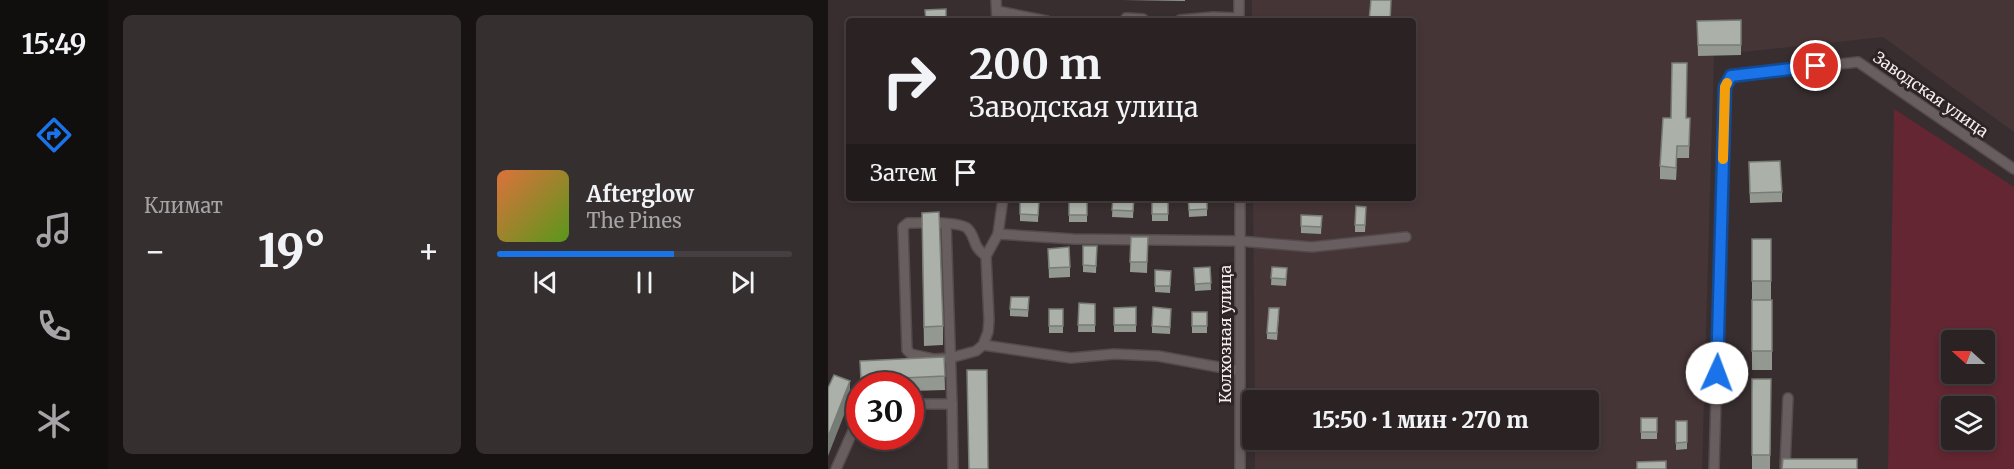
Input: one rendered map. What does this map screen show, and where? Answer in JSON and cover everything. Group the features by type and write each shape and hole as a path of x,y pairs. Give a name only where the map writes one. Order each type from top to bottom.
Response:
{"street":[{"path":"996,0 997,16 1017,18"},
{"path":"1239,0 1239,18"},
{"path":"1202,18 1222,18"},
{"name":"Заводская улица","path":"1714,469 1725,87 1731,76 1858,62 2014,169"},
{"path":"986,256 976,249 966,227 908,223 903,227 907,350 911,354 934,359 950,358 976,351 983,345 988,332 989,320 986,256 998,234 1002,201"},
{"name":"Колхозная улица","path":"1240,201 1240,469"},
{"path":"946,224 953,469"},
{"path":"998,234 1073,239 1240,241 1312,247 1406,237"},
{"path":"983,345 1071,358 1114,354 1158,356 1240,371"},
{"path":"1788,398 1785,467 1796,467"},
{"path":"924,404 952,404"},
{"path":"836,469 846,446"}],"shaded area":[{"path":"1252,0 2014,0 2014,132 1883,37 1714,55 1702,469 1255,469 1255,450 1599,450 1599,390 1255,390 1253,201 1416,201 1416,18 1252,18"},
{"path":"1894,109 2014,187 2014,469 1888,469"}],"building":[{"path":"1371,0 1391,0 1390,18 1369,18"},
{"path":"946,9 946,18 926,18 925,10"},
{"path":"1741,20 1741,45 1698,45 1697,21"},
{"path":"1672,63 1687,63 1686,118 1690,118 1689,146 1677,146 1676,168 1660,166 1663,118 1671,118"},
{"path":"1780,161 1782,192 1750,193 1749,162"},
{"path":"1020,201 1039,202 1038,215 1020,214"},
{"path":"1069,201 1087,202 1087,215 1069,215"},
{"path":"1113,201 1134,201 1133,211 1112,210"},
{"path":"1152,201 1168,201 1168,214 1152,214"},
{"path":"1188,201 1207,201 1207,209 1189,210"},
{"path":"1356,206 1366,207 1365,225 1355,225"},
{"path":"939,212 943,326 924,327 922,213"},
{"path":"1301,215 1322,216 1321,227 1301,226"},
{"path":"1131,237 1148,237 1147,262 1130,262"},
{"path":"1752,239 1771,239 1771,281 1752,281"},
{"path":"1083,246 1097,246 1096,266 1083,265"},
{"path":"1069,247 1070,267 1049,268 1048,249"},
{"path":"1210,267 1211,283 1195,284 1194,268"},
{"path":"1272,267 1287,268 1286,279 1271,278"},
{"path":"1155,270 1171,271 1170,286 1155,286"},
{"path":"1011,297 1029,297 1028,310 1010,309"},
{"path":"1752,300 1772,300 1772,351 1752,351"},
{"path":"1079,303 1095,304 1095,325 1078,325"},
{"path":"1136,307 1136,325 1114,325 1114,308"},
{"path":"1153,307 1171,309 1170,327 1152,326"},
{"path":"1269,308 1279,308 1277,333 1267,333"},
{"path":"1049,309 1063,309 1063,326 1049,326"},
{"path":"1192,312 1207,312 1207,326 1192,326"},
{"path":"944,357 945,376 924,377 924,372 861,372 860,361"},
{"path":"967,370 987,370 988,469 969,469"},
{"path":"834,375 846,380 846,391 828,437 828,388"},
{"path":"1752,379 1771,379 1770,455 1752,455"},
{"path":"1641,418 1657,418 1657,432 1641,432"},
{"path":"1676,421 1687,421 1687,442 1676,443"},
{"path":"1783,459 1857,459 1857,469 1782,469"},
{"path":"1666,461 1666,469 1637,469 1637,462"}],"slow traffic":[{"path":"1723,159 1727,83"}],"route":[{"path":"1717,373 1725,87 1731,76 1816,66"}]}
